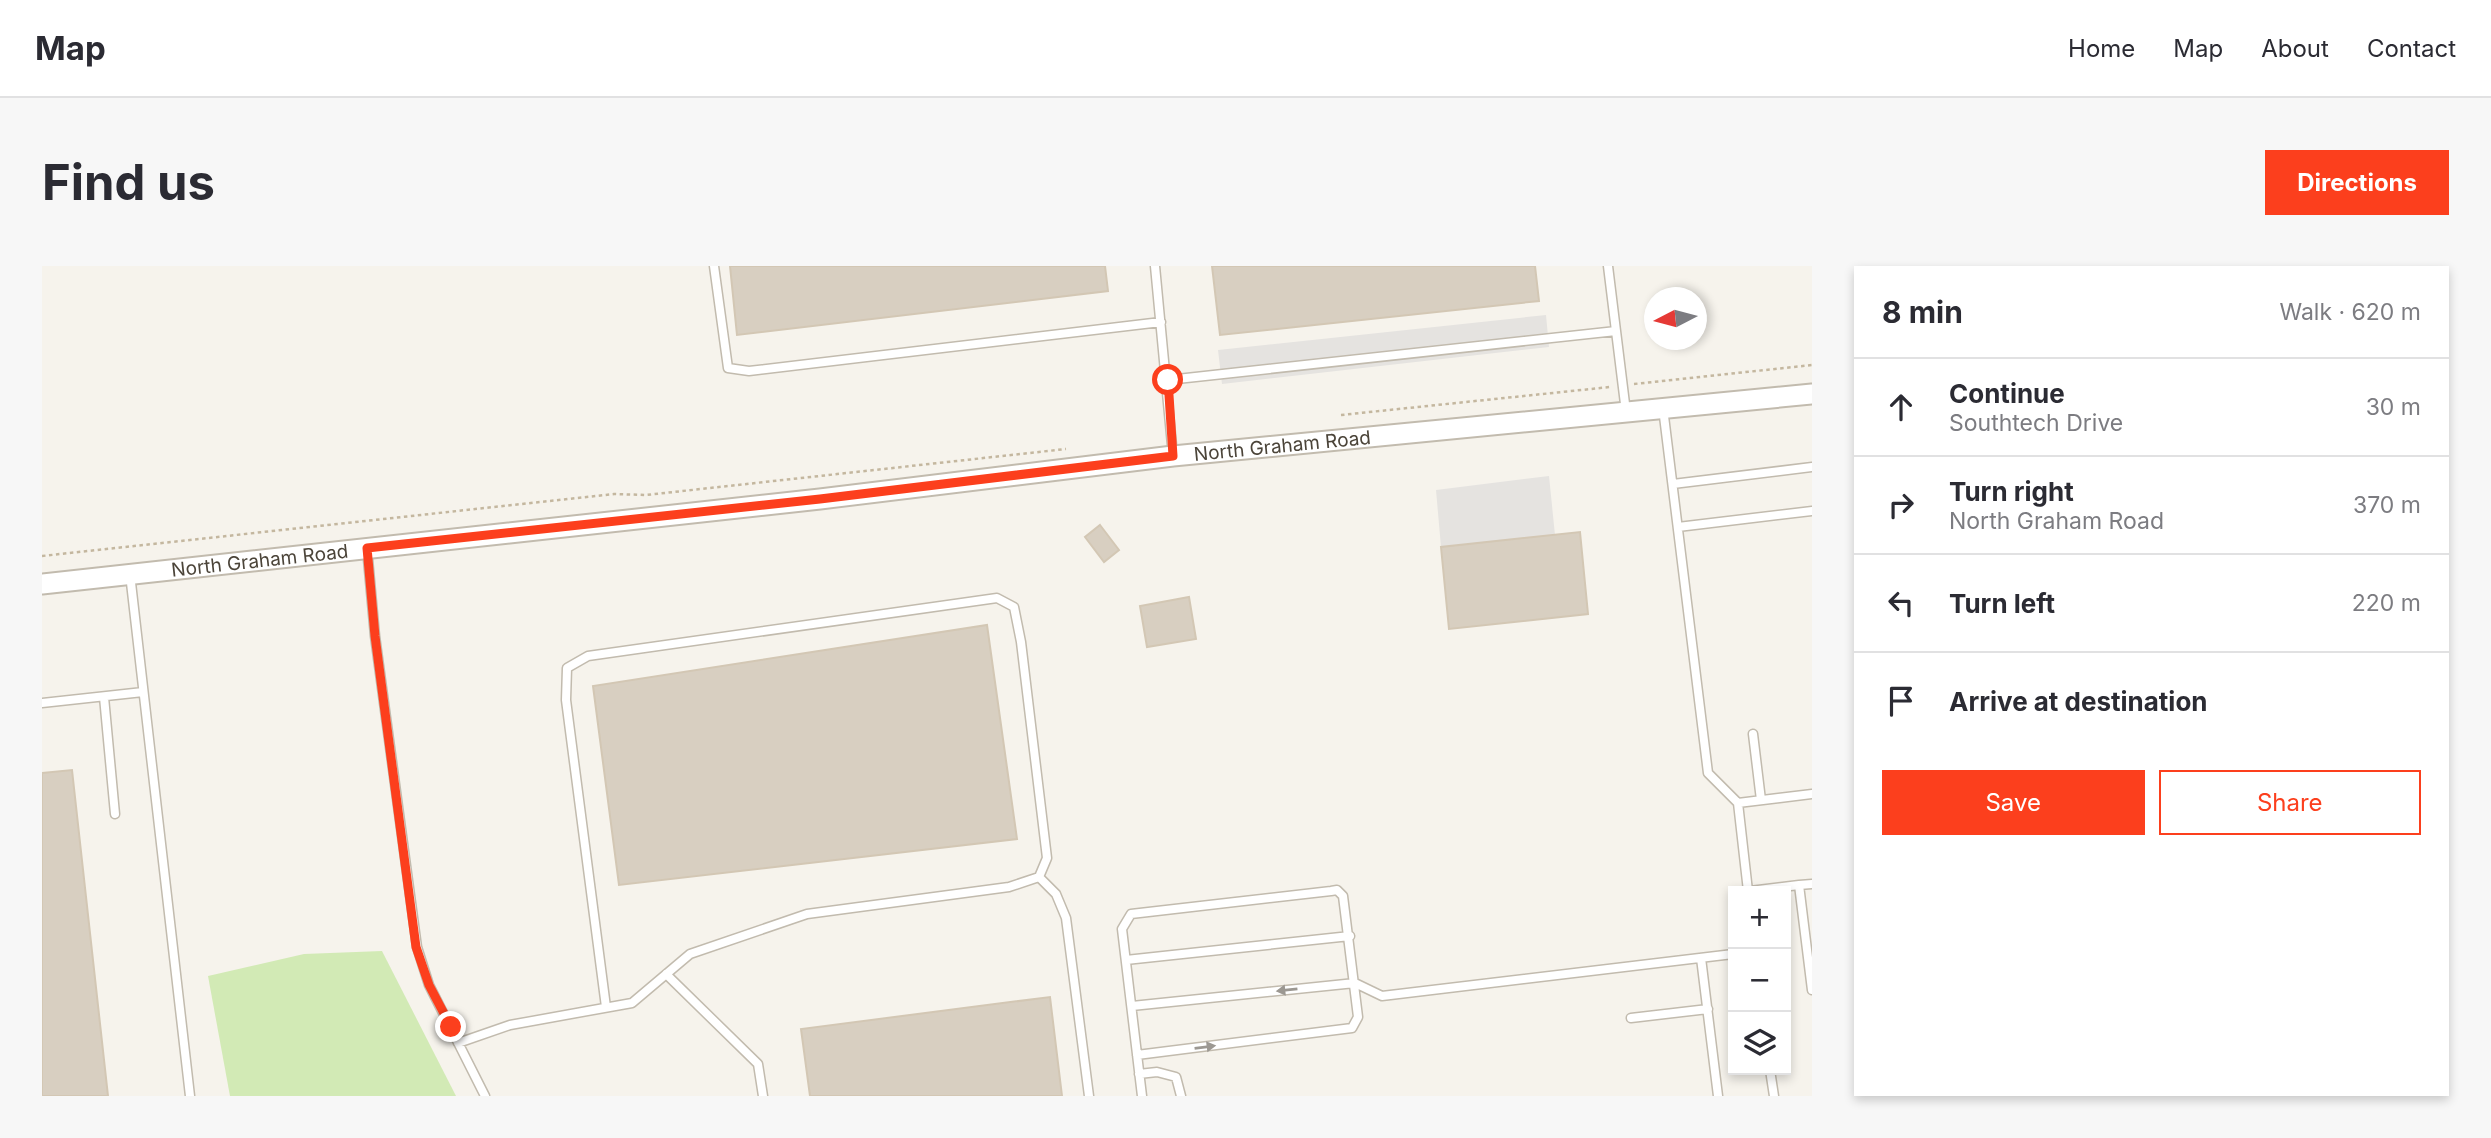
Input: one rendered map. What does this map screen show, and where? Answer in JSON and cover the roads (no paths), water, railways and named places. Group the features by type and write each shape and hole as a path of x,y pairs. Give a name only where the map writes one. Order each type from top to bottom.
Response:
{"street":[{"name":"North Graham Road","path":"42,584 820,499 1173,456 1812,394"}],"lane":[{"path":"714,266 728,368 749,371 1161,322"},
{"path":"1155,266 1168,380 1173,456"},
{"path":"1608,266 1626,412"},
{"path":"1168,380 1616,331"},
{"path":"1664,408 1708,773 1738,803 1748,886"},
{"path":"1673,484 1812,467"},
{"path":"1678,527 1812,511"},
{"path":"367,548 375,636 416,947 429,985 485,1096"},
{"path":"130,574 190,1096"},
{"path":"458,1043 510,1025 632,1003 690,954 807,914 1009,887 1039,877 1047,858 1021,642 1014,607 997,597 588,656 567,667 566,700 606,1007"},
{"path":"42,703 144,692"},
{"path":"104,697 115,814"},
{"path":"1753,734 1761,800"},
{"path":"1738,803 1812,794"},
{"path":"1039,877 1056,894 1066,918 1089,1096"},
{"path":"1791,887 1812,884"},
{"path":"1799,886 1812,990"},
{"path":"1137,1055 1352,1028 1358,1017 1343,896 1337,890 1131,914 1122,929 1132,1006 1137,1055 1139,1074 1142,1096"},
{"path":"1126,960 1350,936"},
{"path":"1132,1006 1355,983 1382,996 1728,955"},
{"path":"1701,958 1718,1096"},
{"path":"666,974 758,1064 763,1096"},
{"path":"1631,1018 1708,1009"},
{"path":"1139,1074 1157,1072 1176,1077 1181,1096"},
{"path":"1771,1075 1774,1096"}]}
